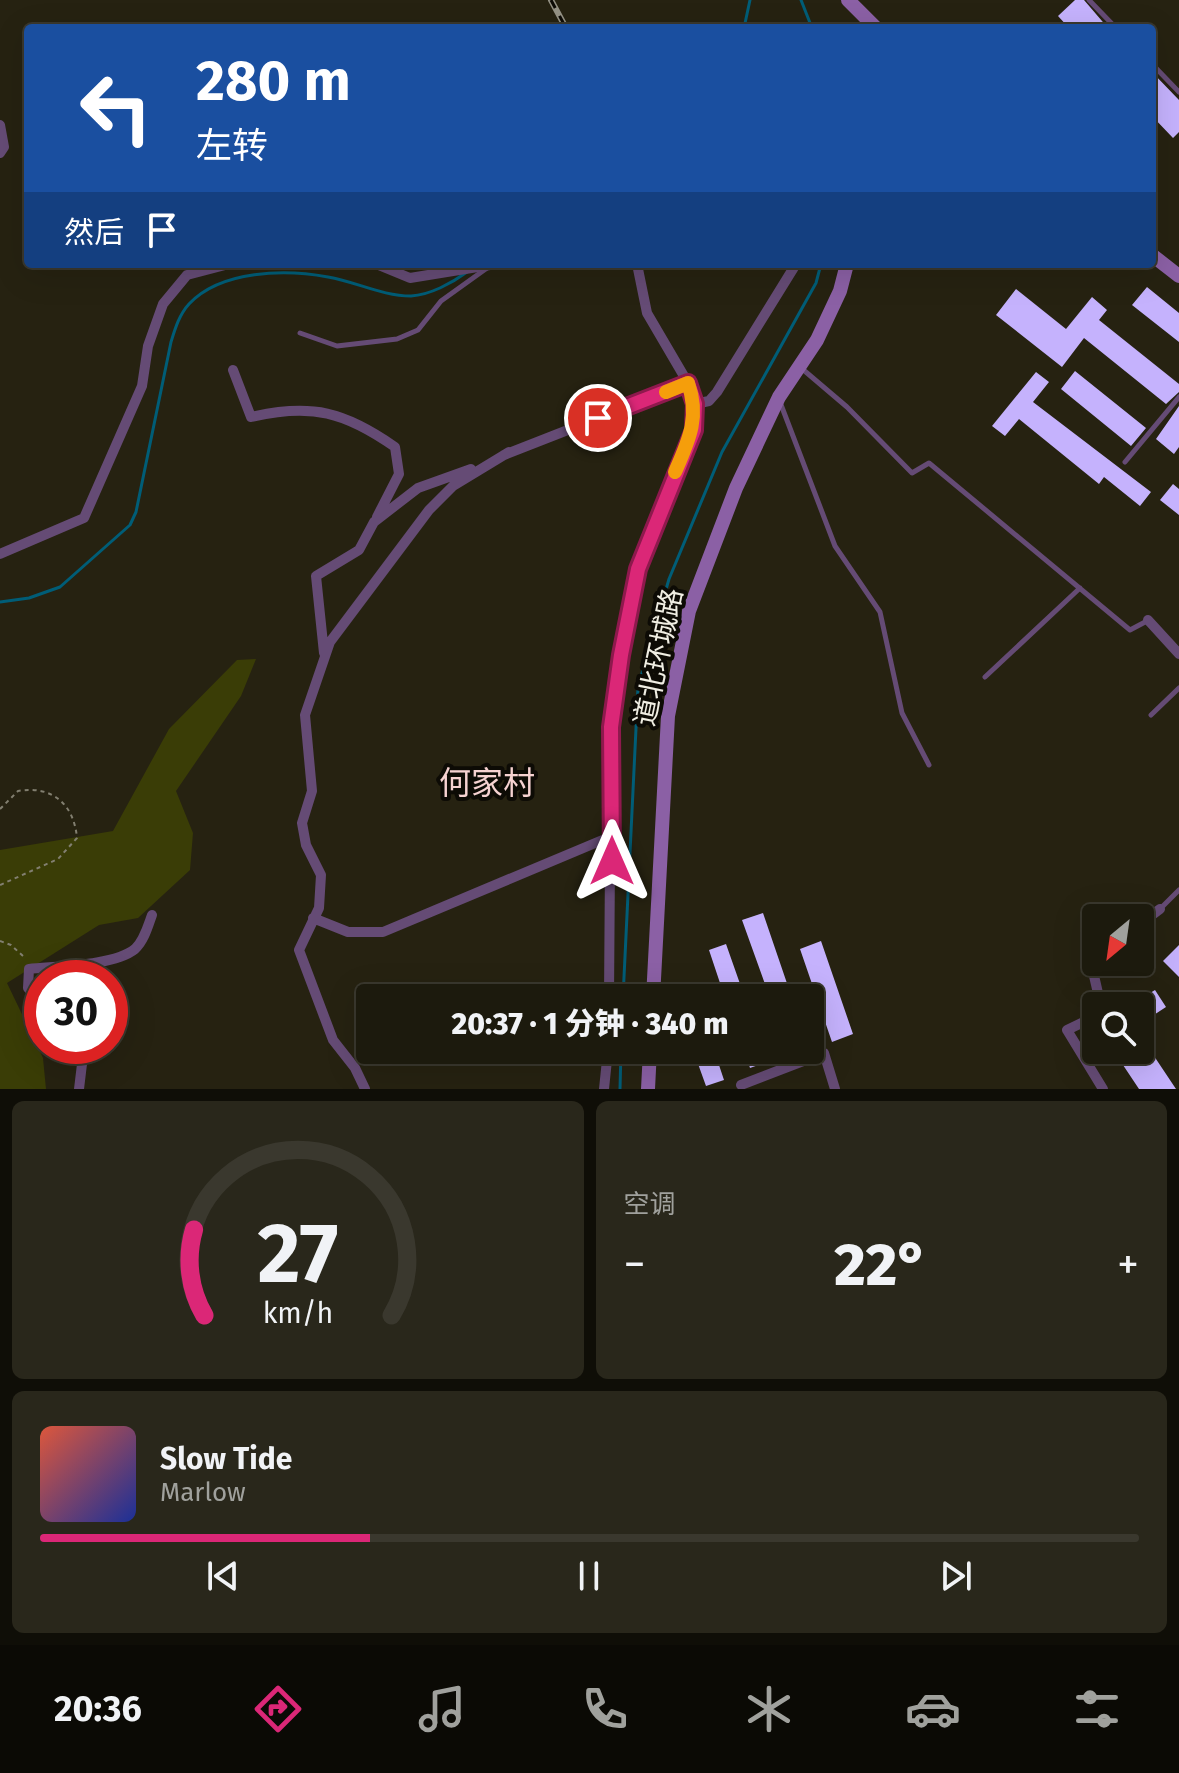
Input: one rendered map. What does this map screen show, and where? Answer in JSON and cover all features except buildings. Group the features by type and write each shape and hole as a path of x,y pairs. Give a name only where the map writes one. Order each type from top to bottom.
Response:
{"street":[{"path":"848,0 872,24"},
{"path":"0,125 4,147 0,153"},
{"path":"1156,258 1179,276"},
{"path":"0,554 84,518 142,386 148,346 163,304 187,275 214,268"},
{"path":"386,268 410,278 461,268"},
{"path":"609,984 611,727 621,655 638,569 694,430 695,404 688,383 647,313 638,268"},
{"path":"695,404 709,401 717,392 794,268"},
{"name":"道北环城路","path":"654,984 668,716 689,611 736,488 779,397 817,340 840,291 846,268"},
{"path":"233,370 251,417 289,408 324,414 361,423 395,447 399,474 359,550 316,576 318,626 325,655"},
{"path":"374,522 418,488 688,383"},
{"path":"365,1089 355,1068 333,1040 299,950 319,908 321,875 306,845 302,823 312,791 305,715 330,642 429,510 453,486 509,452"},
{"path":"1148,620 1179,654"},
{"path":"313,918 348,932 383,932 612,836"},
{"path":"1154,914 1160,909"},
{"path":"98,960 128,953 137,947 152,915"},
{"path":"1082,1023 1067,1030 1082,1055"},
{"path":"741,1085 824,1053 835,1089"},
{"path":"79,1089 82,1064"},
{"path":"604,1089 607,1064"},
{"path":"648,1089 649,1064"},
{"path":"1088,1064 1103,1089"}],"lane":[{"path":"1089,0 1112,24"},
{"path":"1156,68 1179,92"},
{"path":"300,333 337,346 397,339 418,330 441,301 489,268"},
{"path":"799,366 847,407 912,473 929,463 1130,630 1148,620"},
{"path":"779,397 835,546 880,612 902,713 929,765"},
{"path":"1125,462 1179,397"},
{"path":"985,677 1080,588"},
{"path":"1151,715 1179,688"},
{"path":"1160,909 1179,890"}],"path":[{"path":"0,809 18,791 48,793 69,808 75,818 77,838 58,859 0,885"},
{"path":"0,941 11,945 26,960"}],"shaded area":[{"path":"256,659 241,696 176,791 193,833 190,870 138,918 99,925 43,960 24,960 24,972 7,983 24,1018 24,1064 44,1064 46,1089 0,1089 0,850 113,831 169,729 237,660"}],"waterway":[{"path":"745,24 750,0"},
{"path":"801,0 810,24"},
{"path":"624,984 638,687 669,579 722,452 816,283 820,268"},
{"path":"0,602 29,598 60,587 130,525 136,512 173,337 186,308 202,293 236,278 293,273 339,279 390,294 411,296 440,288 467,272"},
{"path":"620,1089 621,1064"}],"railway":[{"path":"551,0 564,24"}],"slow traffic":[{"path":"666,392 688,383 695,404 694,430 675,472"}],"district":[{"name":"何家村","path":"487,783"}],"route":[{"path":"598,418 688,383 695,404 694,430 638,569 621,655 611,727 612,861"}]}
